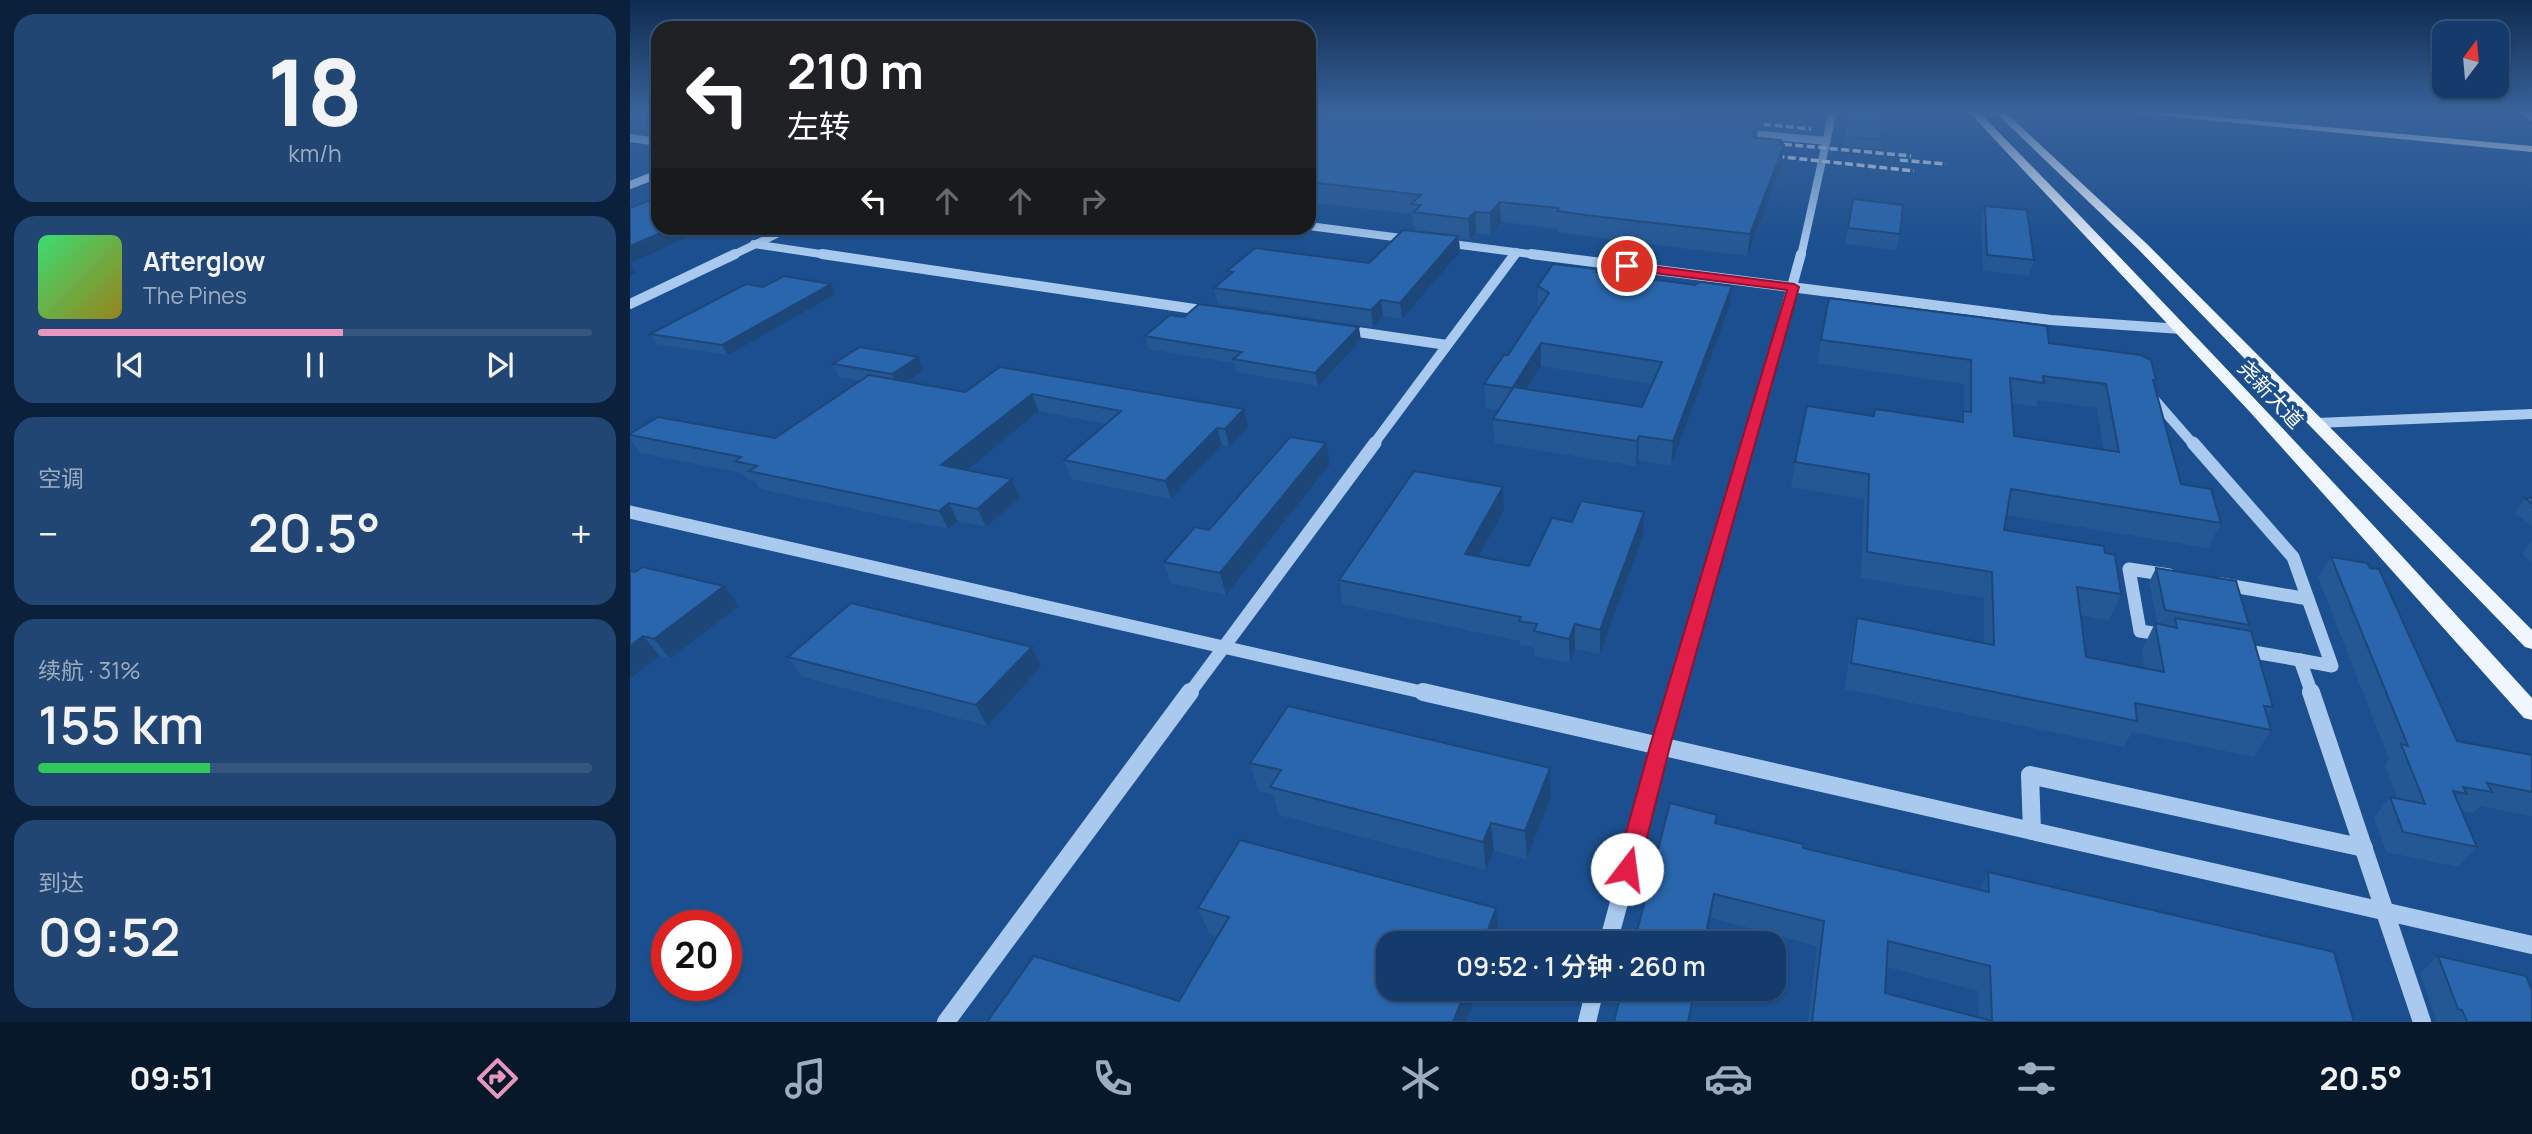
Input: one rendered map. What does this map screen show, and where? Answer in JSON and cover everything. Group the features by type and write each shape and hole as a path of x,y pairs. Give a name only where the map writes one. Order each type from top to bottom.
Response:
{"main road":[{"name":"尧新大道","path":"2018,159 2409,574 2532,712"},
{"name":"尧新大道","path":"2049,159 2143,247 2532,642"}],"lane":[{"path":"1611,931 1660,746 1794,287 1824,159"},
{"path":"630,185 651,177"},
{"path":"1316,227 1419,240"},
{"path":"630,304 774,235"},
{"path":"1433,242 2051,320 2181,329"},
{"path":"754,244 1216,312"},
{"path":"946,1022 1516,253"},
{"path":"1338,330 1447,345"},
{"path":"2148,379 2154,401 2293,558 2332,666 2234,648"},
{"path":"2317,423 2532,414"},
{"path":"630,512 2532,945"},
{"path":"2180,638 2140,631 2129,569 2185,578"},
{"path":"2212,583 2308,599"},
{"path":"2300,660 2422,1022"},
{"path":"2032,831 2030,775 2364,848"},
{"path":"1587,1022 1592,1001"}],"building":[{"path":"1316,159 1779,159 1750,234 1585,215 1557,211 1559,208 1500,202 1490,213 1475,212 1468,219 1414,212 1421,205 1411,204 1421,195 1316,183"},
{"path":"1853,199 1903,205 1900,234 1848,228"},
{"path":"651,200 651,235 656,235 630,246 630,208"},
{"path":"1985,206 2027,210 2034,260 1987,255"},
{"path":"1403,230 1458,236 1400,303 1381,300 1371,310 1214,288 1233,272 1227,271 1255,248 1369,263"},
{"path":"1553,264 1695,285 1700,282 1732,286 1673,441 1639,436 1637,441 1493,419 1513,388 1484,384 1504,355 1508,355 1549,293 1538,286","holes":["1541,343 1662,362 1642,407 1513,387"]},
{"path":"784,276 831,284 722,345 650,334 746,284 763,287"},
{"path":"1829,298 2047,326 2049,343 2141,355 2151,360 2156,380 2153,380 2181,484 2211,489 2221,523 2011,489 2004,530 2104,546 2105,553 2115,555 2121,594 2077,587 2086,657 2164,672 2155,623 2177,628 2175,618 2251,631 2273,707 2264,706 2271,730 2135,703 2137,721 1851,663 1857,618 1994,645 1992,572 1867,552 1869,474 1795,462 1807,406 1874,416 1875,409 1963,422 1963,411 1971,412 1971,360 1821,340","holes":["2043,376 2106,384 2119,452 2014,436 2010,378 2044,383"]},
{"path":"1199,304 1359,327 1315,373 1233,359 1242,352 1145,336 1170,315 1184,317"},
{"path":"860,347 918,357 892,374 833,364"},
{"path":"1000,367 1244,409 1225,429 1217,428 1165,481 1064,460 1121,411 1032,394 941,465 1012,479 977,509 949,503 939,511 749,471 757,466 735,461 741,457 630,435 658,417 775,438 869,375 965,392"},
{"path":"1290,437 1326,443 1220,573 1164,562 1195,527 1209,530"},
{"path":"1414,471 1503,487 1465,554 1529,566 1552,518 1572,522 1581,501 1644,512 1600,630 1575,624 1569,639 1534,631 1537,624 1519,621 1521,617 1339,580"},
{"path":"2331,557 2367,563 2370,568 2379,569 2457,741 2532,755 2532,792 2487,783 2492,792 2463,787 2467,794 2453,791 2477,847 2403,832 2390,797 2425,804 2401,744 2408,746"},
{"path":"643,567 724,586 654,639 643,636 630,646 630,571 635,572"},
{"path":"2156,568 2236,581 2249,625 2165,610"},
{"path":"851,603 1032,647 976,705 788,657"},
{"path":"1288,706 1550,768 1525,831 1491,823 1483,842 1270,787 1281,770 1250,763"},
{"path":"1670,803 1717,815 1715,823 1803,844 1803,848 1989,892 1988,872 2334,952 2354,1022 1812,1022 1824,921 1714,894 1706,931 1637,931","holes":["1888,941 1990,966 1992,1021 1885,993"]},
{"path":"1240,840 1496,908 1487,931 1376,931 1376,1001 1461,1001 1453,1022 987,1022 1034,956 1179,1001 1229,917 1198,908"},
{"path":"2438,956 2526,976 2532,990 2532,1022 2467,1022 2462,1010 2458,1009"},
{"path":"1619,1001 1692,1001 1688,1022 1614,1022"}],"railway":[{"path":"1799,159 1914,171"},
{"path":"1900,160 1946,164"}],"route":[{"path":"1627,266 1794,287 1660,746 1627,869"}]}
